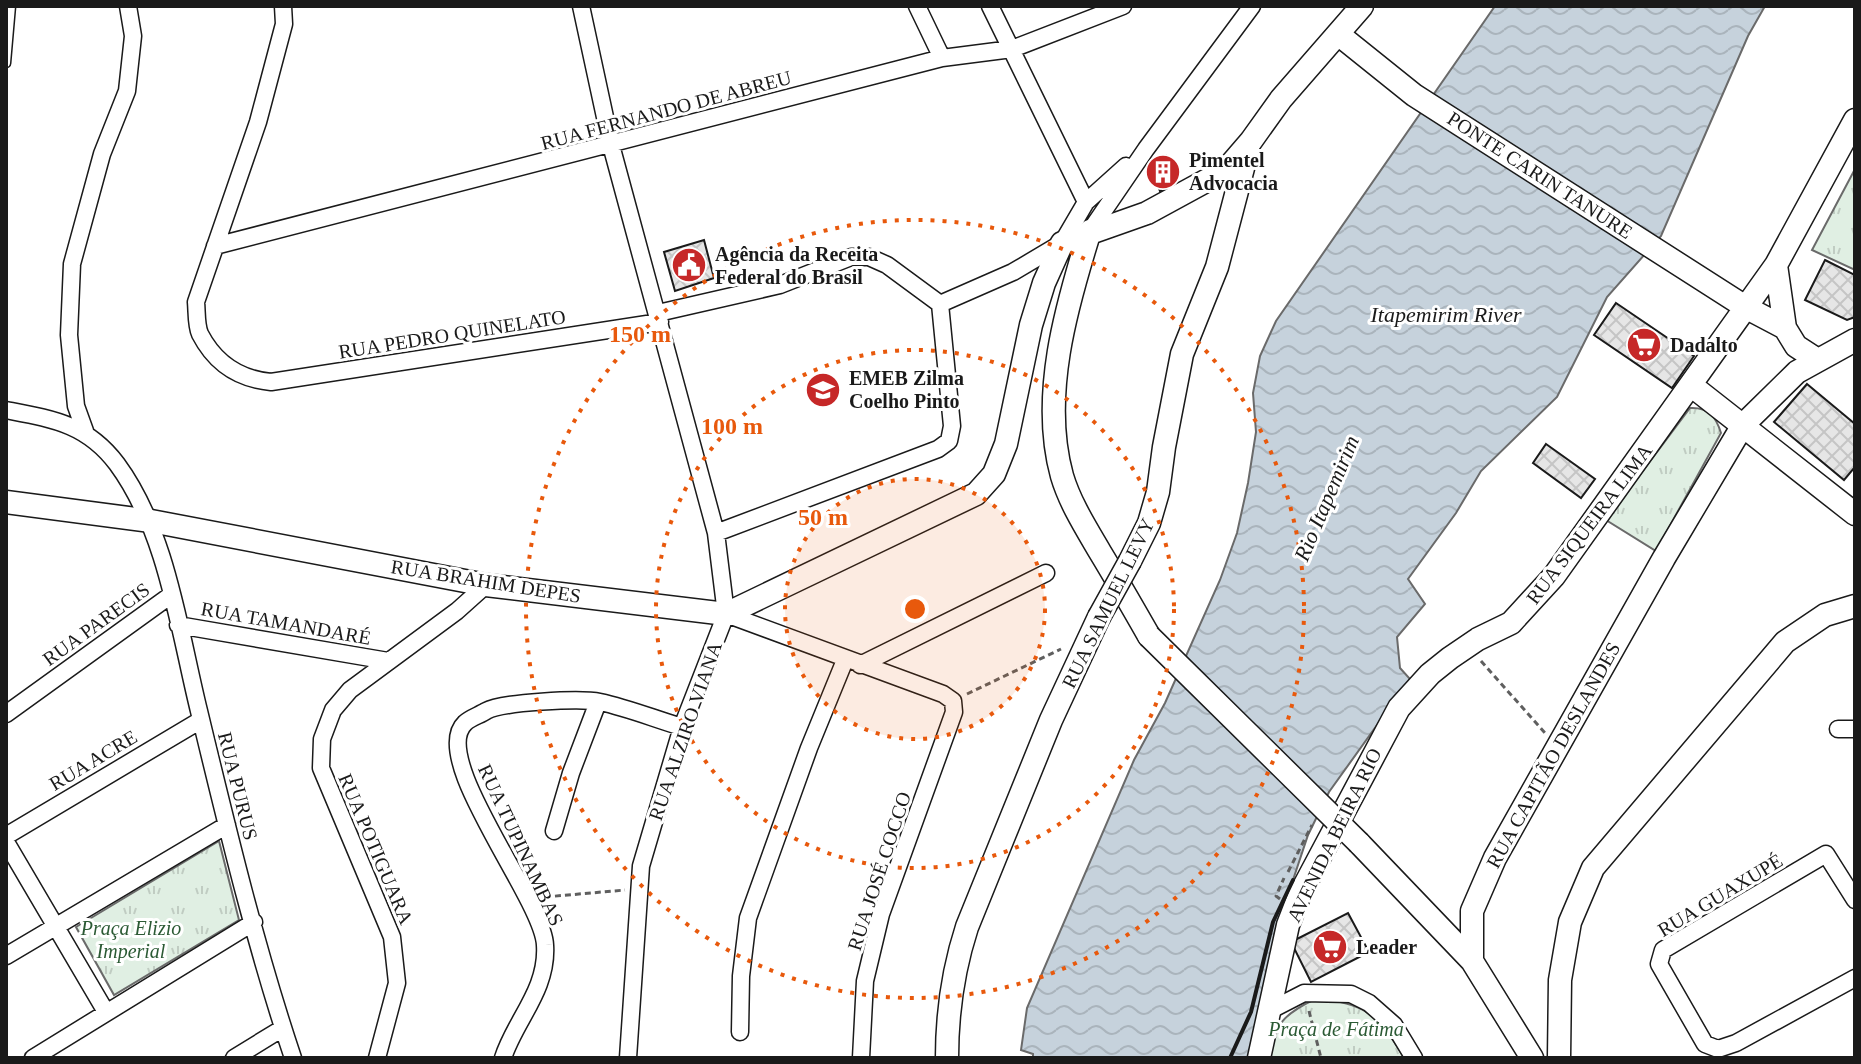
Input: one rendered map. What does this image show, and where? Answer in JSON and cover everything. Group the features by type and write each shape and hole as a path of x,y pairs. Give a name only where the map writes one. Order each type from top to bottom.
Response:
{"main road":[{"path":"1062,243 1147,213 1226,170 1281,99 1362,6"},
{"name":"PONTE CARIN TANURE","path":"1338,34 1414,95 1747,308 1785,328 1796,346 1816,359"},
{"name":"RUA SIQUEIRA LIMA","path":"1399,708 1430,674 1468,646 1511,623 1554,576 1776,265 1855,120"},
{"name":"RUA SAMUEL LEVY","path":"947,1058 947,1024 956,960 967,927 1051,720 1099,617 1149,523 1158,492 1182,354 1217,267 1251,141"},
{"path":"1090,231 1070,292 1058,345 1054,434 1063,477 1081,520 1149,636 1359,843 1472,961 1532,1058"},
{"name":"RUA ALZIRO VIANA","path":"726,614 976,494 994,474 1006,444 1031,325 1044,283 1062,243"},
{"path":"1776,265 1785,328"},
{"name":"RUA CAPITÃO DESLANDES","path":"1472,961 1472,911 1479,890 1664,558 1743,425 1776,390 1816,359 1855,340"},
{"path":"1692,386 1855,514"},
{"name":"RUA BRAHIM DEPES","path":"6,502 151,521 486,585 726,614"},
{"path":"1559,1058 1560,980 1570,922 1593,868 1785,642 1825,615 1855,606"},
{"name":"AVENIDA BEIRA RIO","path":"1259,1058 1285,936 1300,894 1399,708"}],"street":[{"path":"85,431 76,406 69,335 72,264 102,154 127,91 133,36 128,6"},
{"path":"215,246 258,122 284,24 283,6"},
{"path":"581,6 611,145 716,533 726,614"},
{"path":"917,6 942,58"},
{"path":"990,6 1086,202"},
{"name":"RUA FERNANDO DE ABREU","path":"215,246 942,58 1012,49 1120,6"},
{"path":"1090,231 1146,149 1252,6"},
{"path":"716,533 938,449 949,441 952,426 940,304 1013,272 1062,243 1086,202 1146,149"},
{"name":"RUA PEDRO QUINELATO","path":"215,246 196,302 199,331 221,363 250,380 271,382 659,318 780,285 851,257 869,257 887,265 940,304"},
{"path":"6,410 85,431"},
{"name":"RUA PURUS","path":"85,431 117,464 151,521 227,825 293,1058"},
{"path":"740,1032 741,976 748,918 804,761 853,662 1046,573"},
{"name":"RUA POTIGUARA","path":"377,1058 397,983 392,937 321,768 322,739 333,710 350,690 457,611 486,585"},
{"name":"RUA PARECIS","path":"6,714 171,595"},
{"name":"RUA BRAHIM DEPES","path":"726,614 943,694 953,701"},
{"name":"RUA ALZIRO VIANA","path":"628,1058 641,866 682,727 726,614"},
{"name":"RUA TAMANDARÉ","path":"178,625 388,661"},
{"name":"RUA JOSÉ COCCO","path":"861,1058 865,981 881,914 954,712 953,701"},
{"path":"554,831 571,773 598,702"},
{"name":"RUA TUPINAMBAS","path":"503,1058 527,1012 543,971 545,945 529,899 475,801 457,754 458,737 464,724 496,706 598,702 682,727"},
{"name":"RUA ACRE","path":"6,836 201,720"},
{"path":"1838,729 1855,729"},
{"path":"6,956 227,825"},
{"path":"6,842 106,1012"},
{"name":"RUA GUAXUPÉ","path":"1855,900 1826,854 1663,950 1659,964 1705,1044 1718,1049 1736,1043 1855,978"},
{"path":"33,1058 254,922"},
{"path":"1271,1010 1304,993 1351,994 1369,1003 1394,1025 1414,1058"},
{"path":"234,1058 283,1028"}],"lane":[{"path":"6,63 11,6"}],"path":[{"path":"1468,646 1557,747"},
{"path":"953,701 1063,647"},
{"path":"529,899 640,889"},
{"path":"1304,993 1321,1058"}],"green space":[{"path":"1855,169 1855,270 1812,250"},
{"path":"1690,408 1711,414 1721,433 1656,551 1606,520"},
{"name":"Praça Elizio Imperial","path":"219,841 239,920 114,995 76,927"},
{"name":"Praça de Fátima","path":"1315,999 1347,1003 1369,1014 1387,1032 1404,1058 1267,1058 1282,1021"}],"water":[{"name":"Itapemirim River","path":"1495,6 1765,6 1748,36 1661,236 1607,297 1557,397 1481,471 1456,513 1408,579 1425,604 1397,637 1400,668 1410,679 1329,792 1308,835 1293,880 1252,1058 1033,1058 1033,1054 1021,1050 1027,1008 1134,760 1165,703 1220,580 1237,533 1256,432 1253,393 1260,356 1276,321"}],"building":[{"name":"Pimentel Advocacia","path":"1166,156 1177,182 1160,191 1150,165"},
{"name":"Agência da Receita Federal do Brasil","path":"704,240 714,278 675,291 664,252"},
{"path":"1825,260 1855,275 1855,317 1847,320 1805,300"},
{"name":"Dadalto","path":"1616,303 1694,356 1672,388 1594,335"},
{"path":"1807,384 1855,424 1855,467 1844,480 1774,422"},
{"path":"1546,444 1595,479 1581,498 1533,463"},
{"name":"Leader","path":"1348,913 1369,952 1311,982 1291,942"}],"wall":[{"path":"1230,1058 1251,1012 1273,922 1293,880"}],"place":[{"name":"Pimentel Advocacia","path":"1163,172"},
{"name":"Agência da Receita Federal do Brasil","path":"689,265"},
{"name":"Dadalto","path":"1644,345"},
{"name":"EMEB Zilma Coelho Pinto","path":"823,390"},
{"name":"Leader","path":"1330,947"}],"water label":[{"name":"Rio Itapemirim","path":"1326,498"}]}
